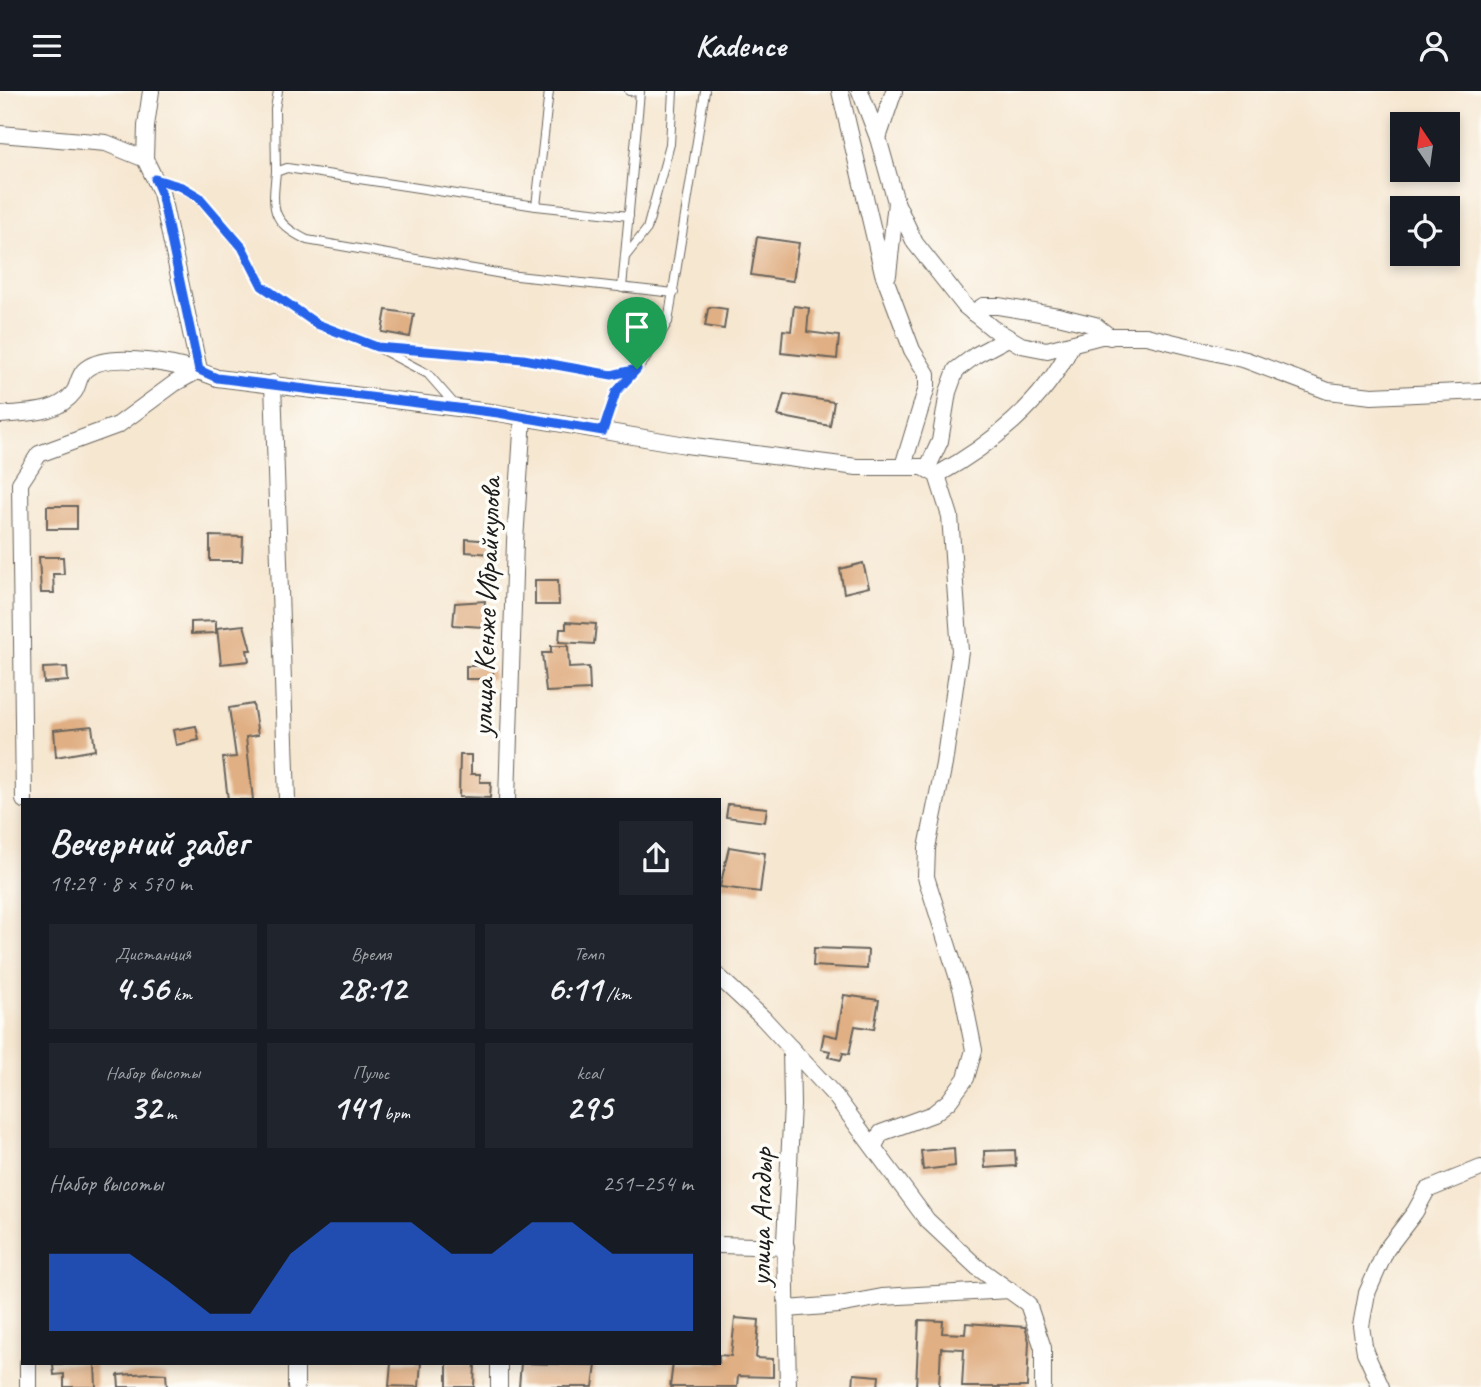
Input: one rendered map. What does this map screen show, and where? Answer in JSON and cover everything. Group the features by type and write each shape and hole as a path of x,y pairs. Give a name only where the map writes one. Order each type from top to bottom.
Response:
{"street":[{"path":"151,91 145,159 161,193 199,370"},
{"path":"840,91 887,285 912,350 927,374 927,387 903,466"},
{"path":"860,91 878,138 896,201 915,243 937,275 973,313 1021,345 1047,350 1110,337 1146,336 1246,360 1328,391 1373,396 1481,391"},
{"path":"878,138 894,91"},
{"path":"0,134 106,143 145,159"},
{"path":"887,285 896,201"},
{"path":"973,313 983,306 998,306 1058,316 1095,325 1110,337"},
{"path":"927,374 939,376 956,370 975,355 1008,338"},
{"path":"0,415 47,410 63,405 76,389 78,379 86,368 107,362 164,362 199,370 217,378 273,383 523,417 686,445 857,467 903,466 932,472 983,449 1060,368 1071,346"},
{"path":"24,798 20,483 38,454 118,425 174,383 199,370"},
{"path":"874,1146 881,1133 933,1114 949,1101 966,1078 974,1050 962,991 926,877 927,848 944,764 960,651 950,516 932,472 940,441 947,392 956,370"},
{"path":"273,383 287,798"},
{"name":"улица Кенже Ибрайкулова","path":"507,798 511,621 523,417"},
{"path":"721,979 836,1097 927,1220 977,1267 1028,1304 1043,1348 1043,1387"},
{"name":"улица Агадыр","path":"788,1387 786,1247 792,1119 791,1048"},
{"path":"1381,1387 1365,1352 1361,1326 1367,1293 1386,1250 1415,1212 1427,1190 1481,1168"},
{"path":"721,1245 786,1247"},
{"path":"787,1309 882,1297 1010,1290"},
{"path":"28,1365 28,1387"},
{"path":"296,1365 296,1387"},
{"path":"499,1365 499,1387"}],"lane":[{"path":"278,91 275,109 274,194 276,218 286,230 307,240 508,275 674,293"},
{"path":"536,206 549,91"},
{"path":"622,288 640,92 629,91"},
{"path":"625,257 647,229 670,144 673,91"},
{"path":"603,431 616,392 637,369 668,322 705,91"},
{"path":"276,171 287,168 536,206 629,216"},
{"path":"155,179 182,187 199,197 242,247 262,286 317,324 377,347 428,374 458,408"},
{"path":"377,347 523,359 599,374 612,375 637,369"}],"building":[{"path":"757,237 799,243 793,281 751,275"},
{"path":"794,306 809,308 807,332 839,336 837,359 781,353 783,330 791,331"},
{"path":"708,309 727,309 724,329 705,326"},
{"path":"386,310 414,314 410,337 382,332"},
{"path":"784,394 834,402 830,426 778,416"},
{"path":"47,506 77,506 77,529 47,529"},
{"path":"210,536 243,537 242,561 210,561"},
{"path":"466,539 492,541 492,554 466,552"},
{"path":"39,557 63,557 64,574 53,574 54,593 41,593"},
{"path":"863,563 869,587 844,593 840,569"},
{"path":"535,580 558,580 559,605 535,605"},
{"path":"485,601 483,627 453,625 455,603"},
{"path":"216,621 216,633 191,634 191,622"},
{"path":"566,622 596,624 594,644 559,642 560,629 566,629"},
{"path":"244,625 251,650 247,650 249,661 221,664 217,628"},
{"path":"551,646 568,646 569,668 589,667 590,690 546,692 542,653 551,653"},
{"path":"466,666 493,666 493,679 466,679"},
{"path":"67,667 68,681 44,683 43,668"},
{"path":"253,704 258,735 246,737 253,798 228,798 223,758 236,757 229,708"},
{"path":"92,726 95,750 56,757 54,730"},
{"path":"196,726 199,740 176,745 173,730"},
{"path":"460,755 471,755 471,774 480,774 480,782 491,782 490,798 459,797"},
{"path":"728,804 767,808 765,822 726,817"},
{"path":"729,847 765,853 760,892 721,887"},
{"path":"814,948 868,950 867,969 813,966"},
{"path":"844,995 879,1000 874,1029 855,1026 849,1054 843,1053 841,1060 828,1057 830,1051 821,1049 824,1034 837,1037"},
{"path":"954,1148 955,1166 923,1170 921,1151"},
{"path":"1015,1150 1016,1166 985,1168 984,1151"},
{"path":"735,1318 759,1320 756,1358 773,1359 773,1377 738,1376 737,1387 670,1387 673,1365 721,1365 721,1355 731,1356"},
{"path":"919,1320 943,1321 942,1333 965,1334 966,1323 1025,1327 1029,1341 1027,1387 962,1387 964,1349 941,1348 939,1387 916,1387"},
{"path":"53,1365 95,1365 96,1387 64,1387 64,1374 54,1375"},
{"path":"391,1365 421,1365 419,1387 389,1386"},
{"path":"447,1365 475,1365 474,1387 447,1387"},
{"path":"521,1365 596,1365 593,1387 519,1387"},
{"path":"166,1374 167,1387 119,1387 118,1375"},
{"path":"854,1374 879,1376 878,1387 853,1387"}],"route":[{"path":"155,179 182,187 199,197 242,247 262,286 317,324 377,347 523,359 587,373 612,375 637,369 616,392 603,431 498,413 217,378 199,370 161,193 155,179"}]}
